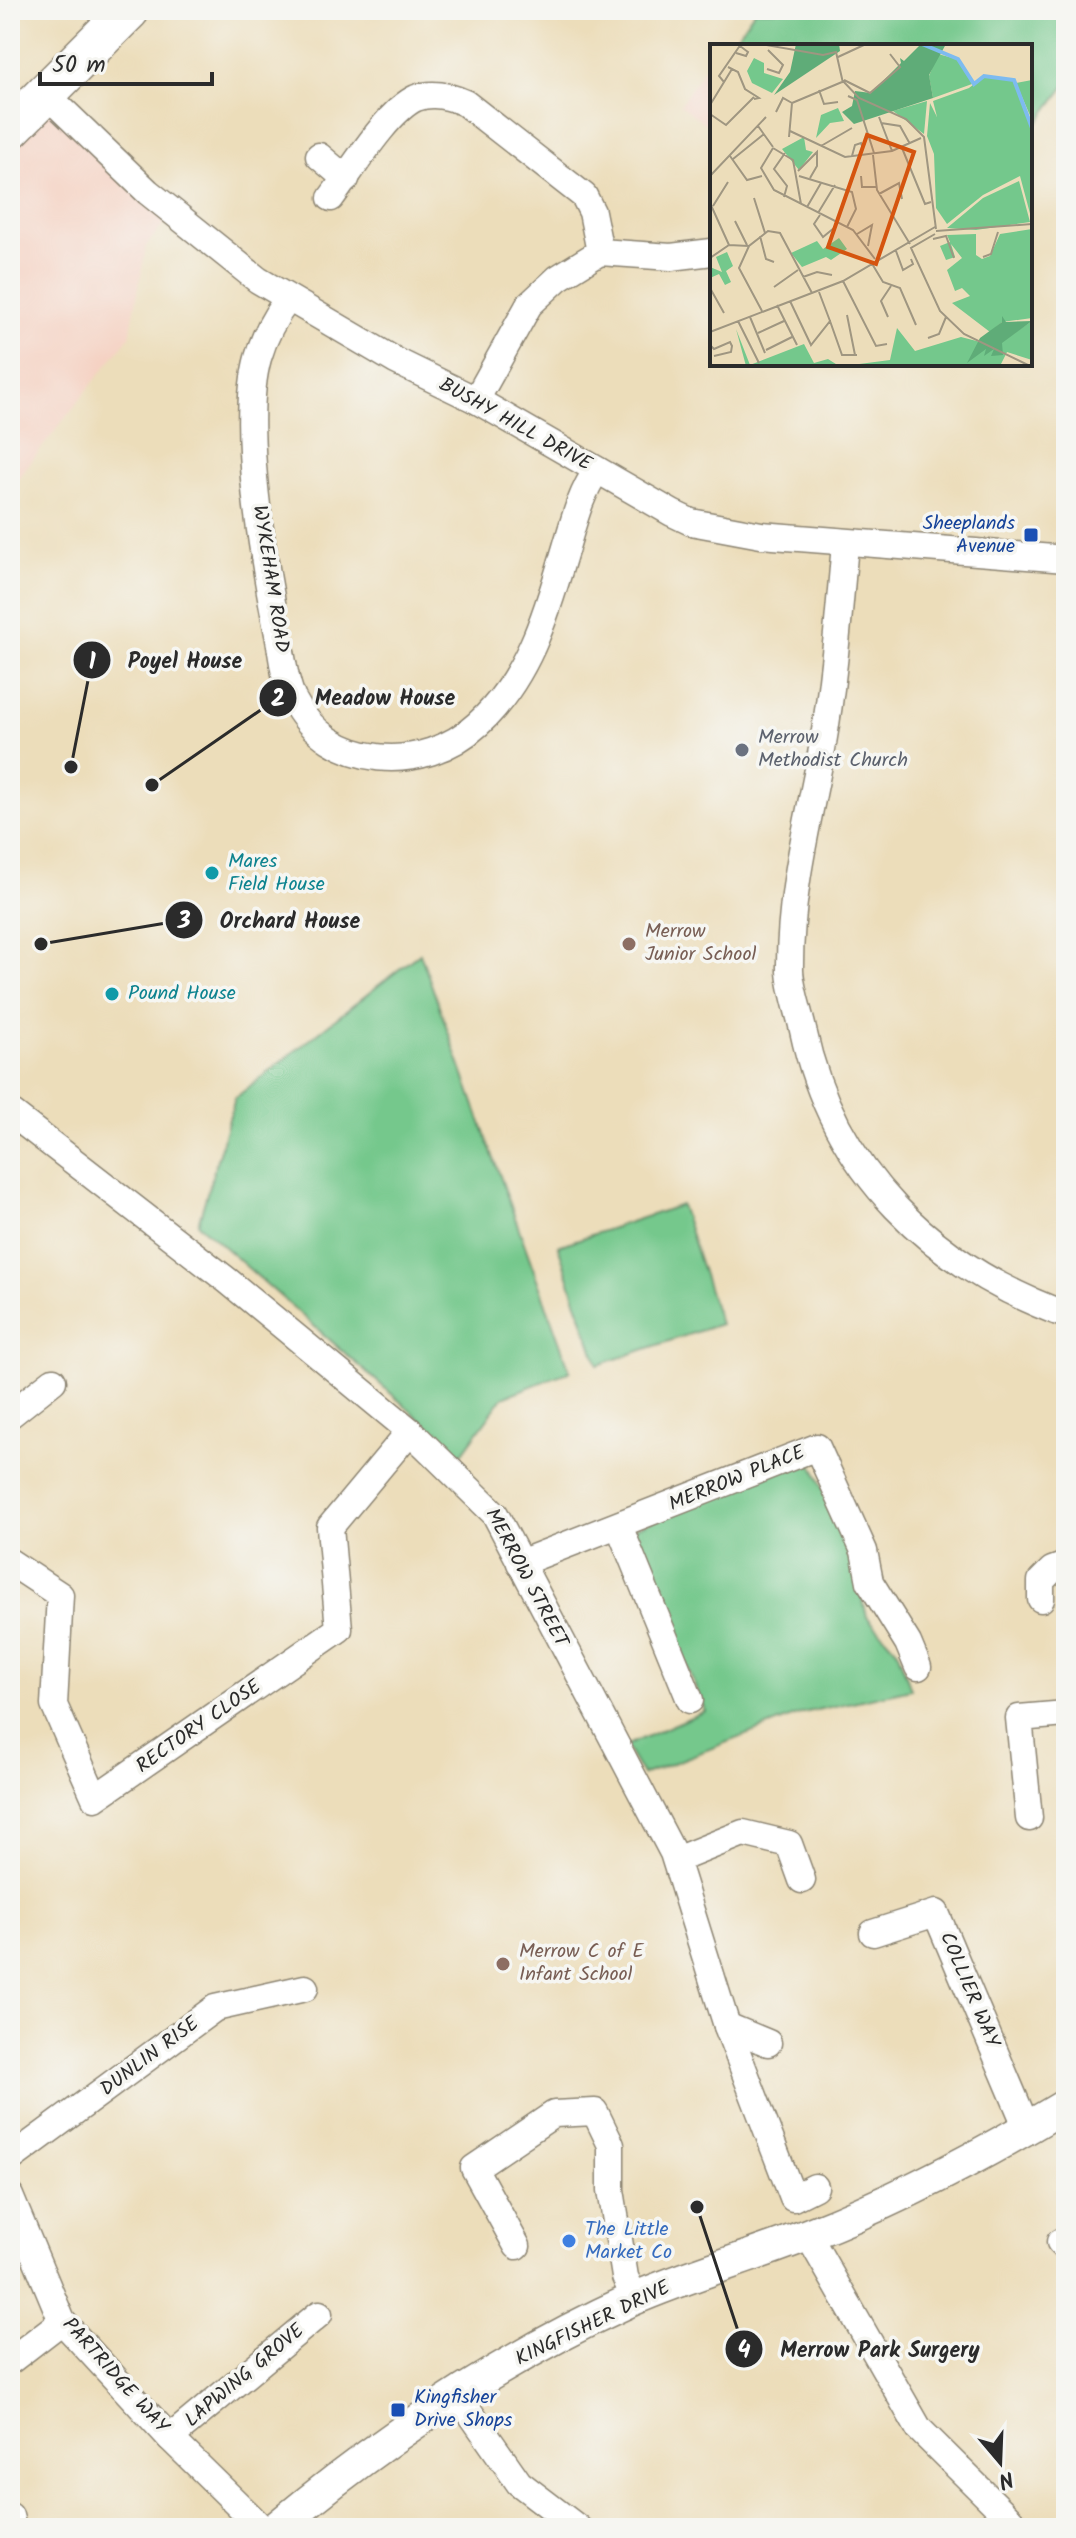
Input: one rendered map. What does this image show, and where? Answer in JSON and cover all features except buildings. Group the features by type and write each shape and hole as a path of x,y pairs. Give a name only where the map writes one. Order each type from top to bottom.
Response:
{"main road":[{"path":"10,129 128,10"}],"street":[{"name":"BUSHY HILL DRIVE","path":"46,94 173,213 288,299 396,361 476,400 691,522 761,535 845,544 1066,559"},
{"path":"319,156 339,188 396,114 415,99 434,95 452,97 465,103 584,196 592,212 600,252"},
{"path":"476,400 529,305 558,278 600,252 671,257 710,252"},
{"name":"WYKEHAM ROAD","path":"288,299 258,358 254,394 256,490 275,619 293,698 312,724 340,750 377,758 432,754 475,727 506,696 523,669 551,601 583,493 597,470"},
{"path":"845,544 834,671 797,863 790,973 811,1070 862,1165 920,1234 986,1280 1066,1315"},
{"name":"MERROW STREET","path":"10,1112 228,1281 410,1431 480,1495 495,1514 676,1860 727,2026 793,2198 815,2187"},
{"path":"10,1415 53,1381"},
{"name":"RECTORY CLOSE","path":"10,1562 60,1595 54,1705 95,1798 339,1629 330,1527 410,1431"},
{"name":"MERROW PLACE","path":"520,1563 817,1447 864,1551 870,1582 908,1643 918,1667"},
{"path":"619,1526 690,1700"},
{"path":"1041,1599 1041,1581 1052,1570 1066,1565"},
{"path":"1029,1818 1019,1718 1066,1714"},
{"path":"676,1860 743,1833 802,1841 802,1880"},
{"name":"COLLIER WAY","path":"873,1933 936,1913 1027,2128"},
{"name":"DUNLIN RISE","path":"10,2159 215,2008 305,1988"},
{"path":"727,2026 768,2043"},
{"name":"KINGFISHER DRIVE","path":"276,2528 338,2477 457,2394 546,2342 635,2299 808,2235 926,2185 1066,2105"},
{"path":"517,2246 474,2168 554,2114 595,2112 611,2145 611,2190 625,2277 635,2299"},
{"name":"PARTRIDGE WAY","path":"10,2196 62,2321 170,2438 262,2528"},
{"path":"808,2235 919,2429 1019,2528"},
{"name":"LAPWING GROVE","path":"170,2438 319,2314"},
{"path":"10,2361 62,2321"},
{"path":"457,2394 519,2483 578,2528"},
{"path":"10,2516 13,2528"}],"shaded area":[{"path":"710,59 710,128 680,105"},
{"path":"46,94 173,213 146,246 130,336 10,488 10,129"}],"green space":[{"path":"755,10 1066,10 1066,85 1032,130 1032,44 731,44"},
{"path":"420,953 570,1371 503,1397 461,1455 198,1224 235,1098"},
{"path":"681,1205 720,1324 598,1365 558,1246"},
{"path":"810,1459 852,1554 867,1617 897,1650 911,1689 803,1713 642,1775 625,1746 705,1711 632,1529"}],"place":[{"name":"Sheeplands Avenue","path":"1031,535"},
{"name":"Merrow Methodist Church","path":"742,750"},
{"name":"Poyel House","path":"71,767"},
{"name":"Meadow House","path":"152,785"},
{"name":"Mares Field House","path":"212,873"},
{"name":"Orchard House","path":"41,944"},
{"name":"Merrow Junior School","path":"629,944"},
{"name":"Pound House","path":"112,994"},
{"name":"Merrow C of E Infant School","path":"503,1964"},
{"name":"Merrow Park Surgery","path":"697,2207"},
{"name":"The Little Market Co","path":"569,2241"},
{"name":"Kingfisher Drive Shops","path":"398,2410"}]}
